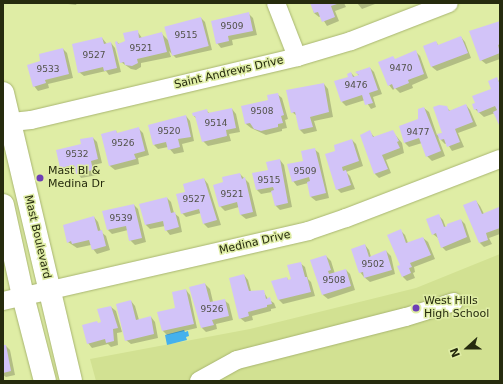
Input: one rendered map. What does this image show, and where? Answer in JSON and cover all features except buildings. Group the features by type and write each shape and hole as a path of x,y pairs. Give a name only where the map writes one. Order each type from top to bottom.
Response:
{"main road":[{"name":"Mast Boulevard","path":"3,93 6,123 71,381"},
{"path":"3,205 13,299 45,381"}],"street":[{"path":"276,3 297,57"},
{"name":"Saint Andrews Drive","path":"6,123 31,120 297,57 351,41 449,3"},
{"name":"Medina Drive","path":"13,299 308,230 346,218 500,159"},
{"path":"199,381 237,360 406,317 454,302"}],"shaded area":[{"name":"West Hills High School","path":"500,254 500,381 96,381 90,359 250,329 416,288"}],"water":[{"path":"184,330 185,332 188,331 189,336 186,337 187,340 167,345 165,335"}],"place":[{"name":"Mast Bl & Medina Dr","path":"40,178"},
{"name":"West Hills High School","path":"416,308"}]}
